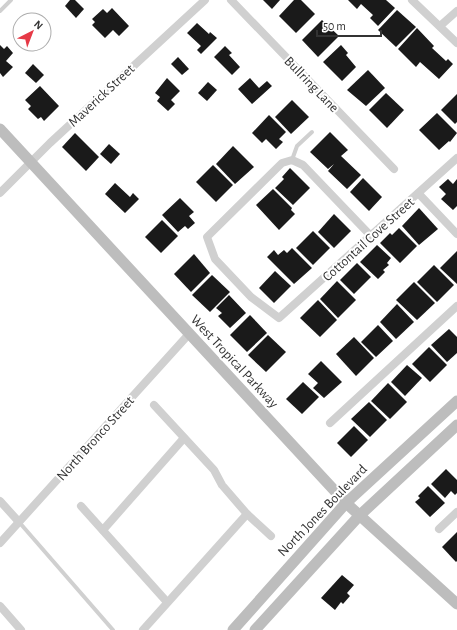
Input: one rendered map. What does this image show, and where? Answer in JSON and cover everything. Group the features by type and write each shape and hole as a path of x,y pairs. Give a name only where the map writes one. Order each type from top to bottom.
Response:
{"main road":[{"name":"West Tropical Parkway","path":"0,130 346,503 457,604"},
{"name":"North Jones Boulevard","path":"233,630 346,503 457,401"},
{"path":"255,630 359,516 457,425"}],"street":[{"name":"Maverick Street","path":"0,193 30,162 205,0"},
{"name":"Bullring Lane","path":"231,0 394,169"},
{"path":"412,0 457,43"},
{"path":"440,26 457,11"},
{"name":"Cottontail Cove Street","path":"292,160 282,163 207,237 215,259 251,297 279,318 370,235 419,194 457,158"},
{"path":"292,160 303,164 370,235"},
{"path":"419,194 457,234"},
{"path":"330,423 457,306"},
{"name":"North Bronco Street","path":"0,543 190,334"},
{"path":"154,405 214,470 222,485 247,514 271,536"},
{"path":"102,530 184,438"},
{"path":"0,501 19,522"},
{"path":"81,506 166,602"},
{"path":"439,529 457,512"},
{"path":"143,630 166,602 247,514"},
{"path":"0,606 21,630"}],"lane":[{"path":"0,11 11,0"},
{"path":"292,160 297,146 312,132"},
{"path":"19,522 113,630"}],"building":[{"path":"70,0 75,0 84,9 76,18 65,6"},
{"path":"263,0 280,0 272,9"},
{"path":"294,0 301,0 315,14 296,33 279,16"},
{"path":"348,0 386,0 395,8 378,26 370,18 373,15 361,4 357,9"},
{"path":"112,8 129,26 119,36 113,30 105,38 92,25 95,22 92,19 103,9 107,13"},
{"path":"397,10 416,27 396,47 378,30"},
{"path":"322,20 339,36 318,57 302,40"},
{"path":"197,23 209,34 210,32 217,38 201,54 197,50 201,46 187,33"},
{"path":"417,28 434,46 432,48 446,61 448,59 453,64 439,79 420,62 416,67 398,49"},
{"path":"0,45 4,49 7,46 13,53 6,61 13,67 3,77 0,73"},
{"path":"341,45 348,53 346,55 356,67 342,81 323,62"},
{"path":"225,46 232,53 229,55 240,67 232,75 214,57"},
{"path":"178,57 189,69 182,75 171,64"},
{"path":"33,64 44,75 36,83 25,73"},
{"path":"368,70 385,88 366,106 347,90"},
{"path":"167,78 180,91 171,100 175,104 168,111 157,101 160,97 155,93"},
{"path":"250,78 259,88 267,81 272,86 252,104 238,89"},
{"path":"208,82 217,90 207,101 198,93"},
{"path":"40,86 59,106 44,121 41,117 38,119 28,109 31,106 25,100"},
{"path":"386,93 404,110 387,128 369,110"},
{"path":"457,94 457,122 455,124 441,110"},
{"path":"292,100 309,117 291,134 275,117"},
{"path":"437,113 457,133 450,142 449,141 439,150 419,130"},
{"path":"269,115 286,132 279,139 283,142 276,149 266,139 262,143 252,133"},
{"path":"330,132 348,150 341,156 361,175 347,189 328,171 334,164 328,169 310,152"},
{"path":"75,133 99,157 86,171 62,147"},
{"path":"109,144 120,154 111,164 100,154"},
{"path":"233,146 254,167 235,184 216,164"},
{"path":"213,165 233,185 216,202 196,182"},
{"path":"290,168 310,188 293,205 275,188 284,179 282,177"},
{"path":"363,178 382,197 369,211 350,192"},
{"path":"448,179 453,184 457,179 457,206 453,210 441,199 446,194 439,187"},
{"path":"115,183 130,197 133,193 139,199 125,213 105,194"},
{"path":"273,189 292,208 291,210 295,214 279,230 256,205"},
{"path":"180,198 194,212 189,216 195,223 188,229 185,226 178,232 162,215"},
{"path":"419,208 438,229 419,245 402,226"},
{"path":"334,214 351,231 334,248 318,232"},
{"path":"162,220 178,236 161,253 145,237"},
{"path":"399,228 417,246 400,263 380,243 390,233 392,235"},
{"path":"313,231 330,248 313,265 296,248"},
{"path":"377,245 391,258 387,263 389,265 383,270 385,272 378,279 360,262"},
{"path":"292,248 312,268 294,284 267,257 274,250 278,255 284,250 287,253"},
{"path":"457,251 457,284 440,268"},
{"path":"194,254 210,273 191,292 174,274"},
{"path":"357,263 371,277 354,294 340,280"},
{"path":"434,265 454,285 437,302 417,282"},
{"path":"275,271 291,286 274,303 259,288"},
{"path":"212,275 230,292 210,312 192,295"},
{"path":"337,281 356,300 338,318 320,299"},
{"path":"414,282 435,303 417,320 396,300"},
{"path":"229,295 246,313 230,328 218,316 222,313 216,308"},
{"path":"318,300 337,320 320,337 300,318"},
{"path":"397,304 414,322 396,339 380,322"},
{"path":"250,315 267,333 247,352 230,335"},
{"path":"378,325 393,341 376,357 361,342"},
{"path":"449,329 457,337 457,353 447,362 431,345"},
{"path":"268,335 286,352 266,372 248,355"},
{"path":"354,337 374,358 356,376 336,354"},
{"path":"429,347 447,365 430,382 412,364"},
{"path":"321,361 342,382 324,398 313,388 318,383 308,374"},
{"path":"407,365 422,378 405,396 391,382"},
{"path":"303,382 319,397 302,414 286,399"},
{"path":"388,383 407,402 390,419 371,401"},
{"path":"369,402 387,420 370,437 351,419"},
{"path":"354,426 368,440 351,457 337,443"},
{"path":"446,469 457,480 457,493 455,495 451,491 445,498 431,484"},
{"path":"428,486 445,503 430,517 415,502 420,498 418,496"},
{"path":"457,532 457,561 456,562 442,547"},
{"path":"342,575 354,585 347,593 350,596 343,604 341,602 335,610 321,598"}]}
